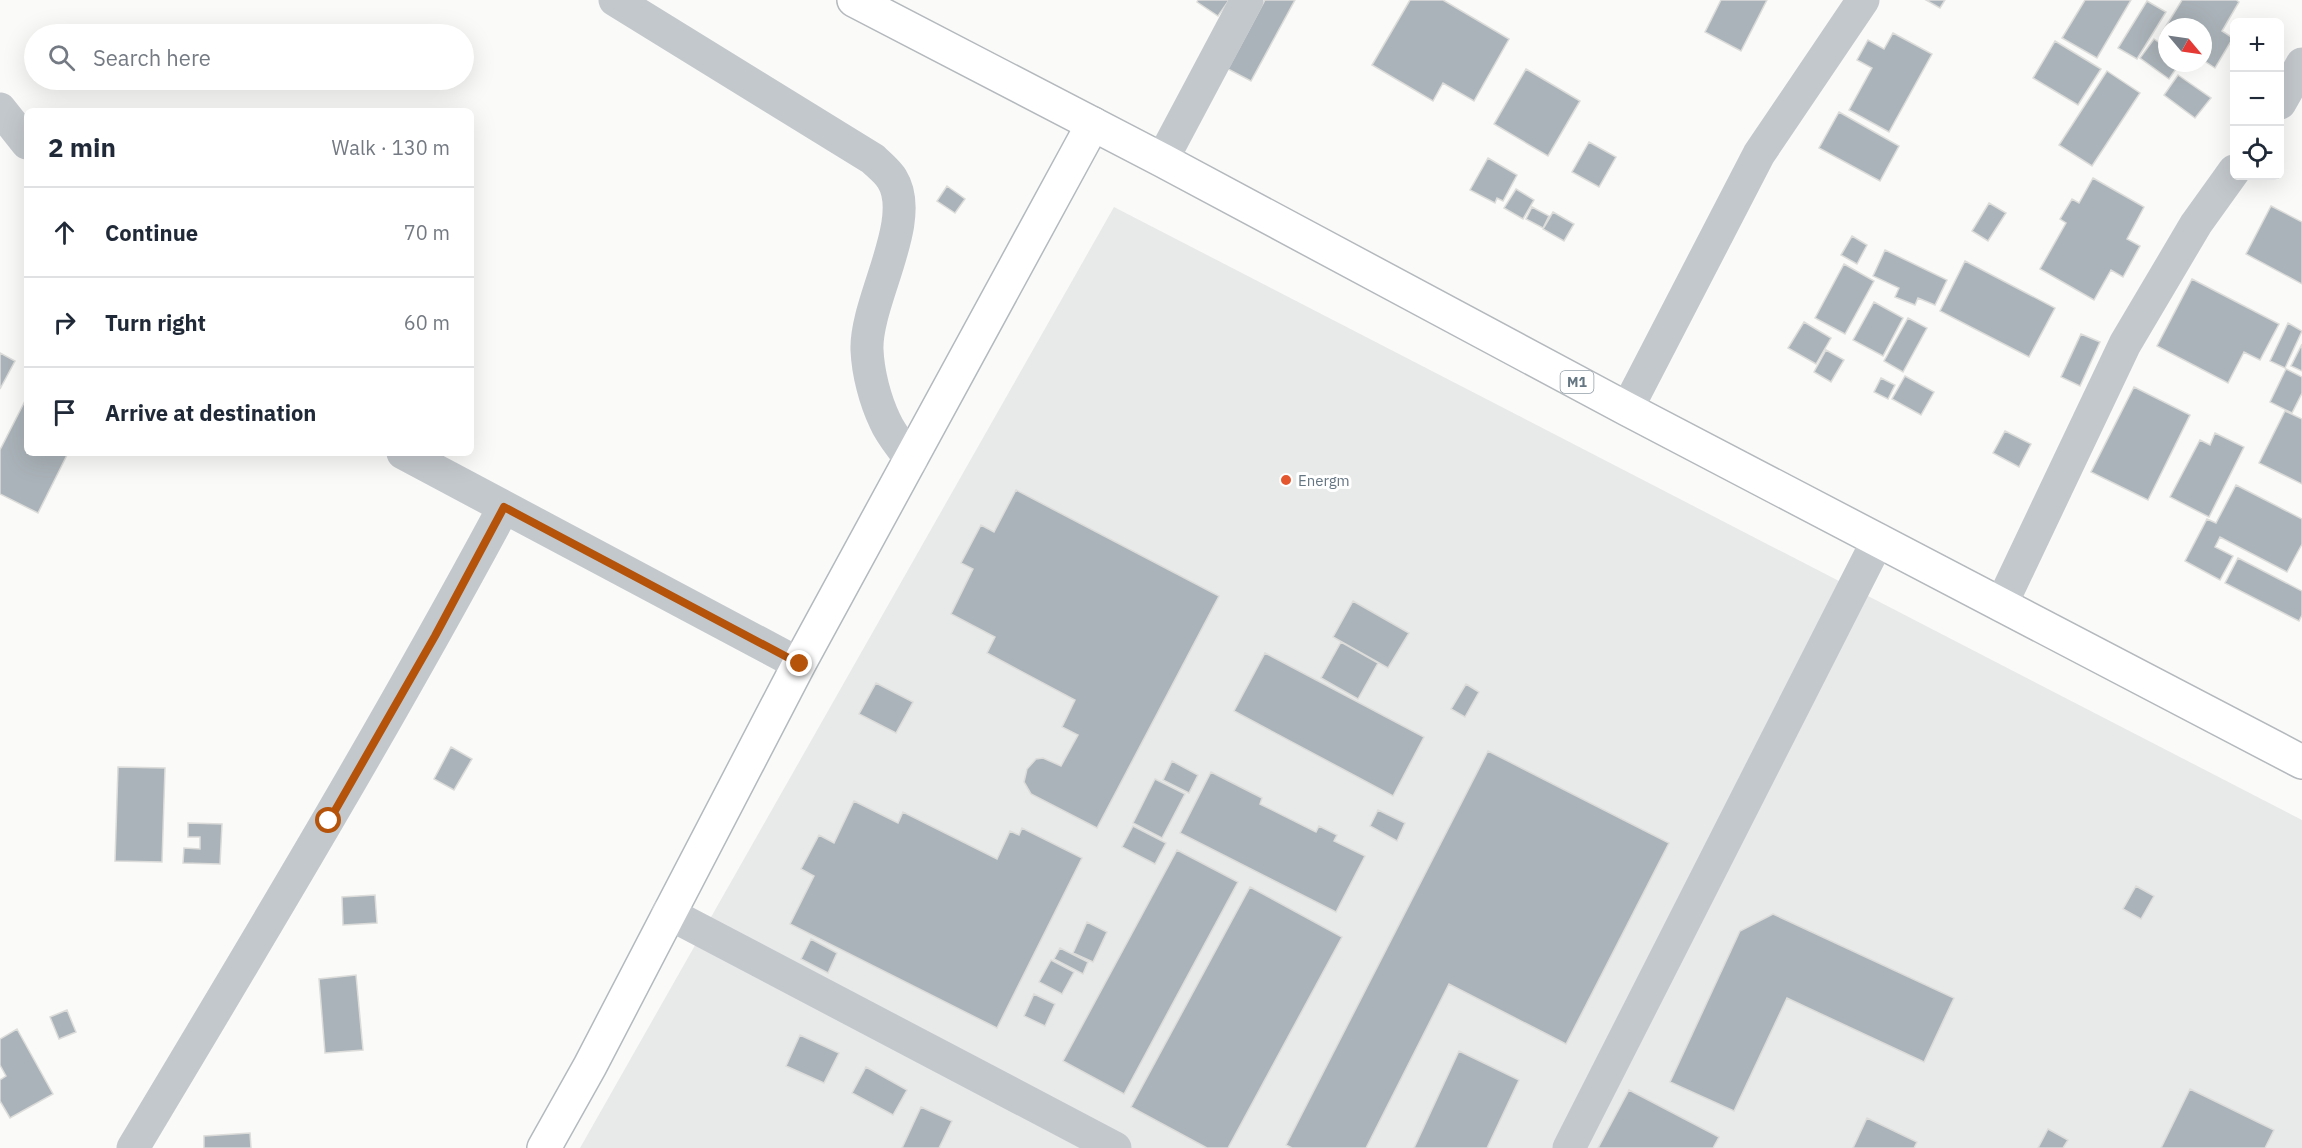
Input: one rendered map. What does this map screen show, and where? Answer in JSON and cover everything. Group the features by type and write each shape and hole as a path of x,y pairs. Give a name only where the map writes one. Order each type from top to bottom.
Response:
{"main road":[{"name":"M1","path":"854,0 1162,160 1627,409 2302,762"},
{"path":"544,1148 590,1066 800,664 1093,124"}],"street":[{"path":"615,0 873,159 893,180 899,204 897,231 870,319 867,349 873,386 886,423 911,460"},
{"path":"1162,160 1247,0"},
{"path":"1627,409 1759,154 1863,0"},
{"path":"2284,96 2302,64"},
{"path":"0,109 24,139"},
{"path":"2001,605 2125,344 2196,224 2230,178"},
{"path":"409,456 800,664"},
{"path":"133,1148 329,821 435,636 504,507"},
{"path":"1569,1148 1878,540"},
{"path":"668,914 1115,1148"}],"shaded area":[{"path":"1114,207 2302,820 2302,1148 580,1148"}],"building":[{"path":"1198,0 1229,0 1218,16 1197,2"},
{"path":"1265,0 1295,0 1251,81 1228,69"},
{"path":"1410,0 1443,0 1509,39 1474,101 1443,83 1433,101 1372,65"},
{"path":"1721,0 1767,0 1741,51 1705,32"},
{"path":"1926,0 1945,0 1940,8"},
{"path":"2085,0 2131,0 2097,58 2062,38"},
{"path":"2182,0 2236,0 2239,2 2222,31 2230,36 2230,43 2215,68 2212,66 2212,18 2171,18"},
{"path":"2147,1 2166,12 2162,18 2158,18 2158,25 2137,59 2118,48"},
{"path":"1893,33 1932,54 1889,132 1849,110 1872,68 1857,60 1868,40 1884,49"},
{"path":"2154,39 2158,42 2158,71 2140,58"},
{"path":"2055,41 2101,69 2078,105 2033,78"},
{"path":"1526,69 1580,101 1548,156 1494,124"},
{"path":"2107,71 2140,93 2092,166 2059,145"},
{"path":"2159,72 2174,72 2169,79"},
{"path":"2178,75 2211,98 2195,118 2164,95"},
{"path":"1839,112 1899,146 1880,181 1819,148"},
{"path":"1589,142 1616,157 1599,187 1572,172"},
{"path":"1488,158 1517,175 1503,201 1497,198 1495,203 1470,190"},
{"path":"2093,178 2144,207 2127,239 2140,246 2123,277 2111,270 2094,300 2040,269 2066,223 2060,219 2072,199 2079,203"},
{"path":"947,186 965,199 955,213 937,201"},
{"path":"1516,189 1534,200 1523,219 1504,208"},
{"path":"1989,203 2006,213 1988,241 1972,231"},
{"path":"2271,206 2302,222 2302,284 2246,254"},
{"path":"1532,207 1549,216 1543,228 1526,219"},
{"path":"1553,212 1574,224 1564,241 1543,229"},
{"path":"1852,236 1867,245 1857,264 1841,255"},
{"path":"1885,250 1947,280 1935,305 1918,298 1915,305 1895,297 1899,288 1873,276"},
{"path":"1965,261 2055,308 2029,357 1940,311"},
{"path":"1844,264 1874,281 1845,334 1815,318"},
{"path":"2192,279 2279,324 2260,360 2244,352 2228,383 2157,346"},
{"path":"1874,302 1903,318 1883,356 1853,340"},
{"path":"1908,318 1927,328 1903,372 1884,361"},
{"path":"1804,322 1831,338 1816,364 1788,348"},
{"path":"2288,323 2302,331 2285,368 2270,361"},
{"path":"2081,334 2100,342 2080,386 2061,377"},
{"path":"2302,344 2302,371 2291,366"},
{"path":"1826,350 1844,360 1831,382 1814,372"},
{"path":"0,353 15,361 0,389"},
{"path":"2286,369 2302,377 2302,393 2292,413 2270,402"},
{"path":"1905,376 1934,392 1921,415 1892,399"},
{"path":"1881,378 1895,385 1888,399 1874,392"},
{"path":"2134,387 2190,415 2148,500 2091,472"},
{"path":"24,403 24,456 66,456 38,513 0,494 0,450"},
{"path":"2285,411 2302,419 2302,484 2259,463"},
{"path":"2005,431 2031,444 2019,467 1993,453"},
{"path":"2215,433 2244,447 2209,517 2170,497 2200,440 2210,445"},
{"path":"2236,485 2302,519 2302,544 2287,572 2220,537 2215,547 2233,556 2220,580 2185,561 2207,519 2216,523"},
{"path":"1016,490 1219,596 1097,828 1031,794 1024,782 1027,769 1036,759 1043,758 1061,766 1078,735 1062,727 1075,700 987,653 995,637 951,614 973,569 961,563 981,525 994,532"},
{"path":"2238,558 2302,591 2302,615 2299,621 2225,583"},
{"path":"1353,601 1409,633 1388,668 1333,637"},
{"path":"1341,642 1378,663 1358,699 1321,678"},
{"path":"1265,653 1424,737 1393,796 1234,711"},
{"path":"876,683 913,702 896,733 859,714"},
{"path":"1466,684 1479,692 1465,717 1451,709"},
{"path":"451,747 472,759 454,790 434,779"},
{"path":"1488,751 1669,843 1566,1044 1449,984 1366,1148 1292,1148 1286,1145"},
{"path":"1172,761 1198,775 1189,793 1163,780"},
{"path":"118,767 165,768 162,862 115,861"},
{"path":"1211,772 1262,798 1260,804 1316,832 1319,826 1337,835 1334,841 1365,856 1336,912 1180,833"},
{"path":"1155,779 1185,794 1162,838 1133,823"},
{"path":"854,801 898,823 903,812 997,859 1010,831 1019,835 1022,828 1082,858 997,1028 790,924 814,876 801,869 819,835 834,843"},
{"path":"1378,810 1405,823 1397,841 1370,826"},
{"path":"188,823 222,824 220,864 183,863 184,848 200,849 200,837 188,837"},
{"path":"1133,826 1166,843 1155,864 1122,847"},
{"path":"1177,850 1238,882 1124,1094 1063,1061"},
{"path":"2136,886 2154,896 2141,919 2123,909"},
{"path":"1250,887 1342,937 1228,1148 1207,1148 1131,1107"},
{"path":"375,895 377,923 343,925 342,897"},
{"path":"1773,914 1954,998 1924,1062 1787,998 1734,1111 1670,1082 1740,931"},
{"path":"1087,922 1107,932 1093,962 1073,953"},
{"path":"811,939 837,953 828,973 801,959"},
{"path":"1060,948 1088,962 1083,974 1054,959"},
{"path":"1051,960 1074,972 1062,994 1039,982"},
{"path":"356,975 363,1050 325,1053 319,979"},
{"path":"1034,994 1055,1004 1045,1026 1024,1016"},
{"path":"67,1010 76,1032 59,1039 50,1017"},
{"path":"17,1029 53,1094 10,1118 0,1101 0,1080 6,1076 0,1065 0,1039"},
{"path":"800,1035 839,1053 824,1083 786,1066"},
{"path":"1459,1051 1519,1080 1487,1148 1414,1148"},
{"path":"866,1067 907,1090 893,1115 852,1093"},
{"path":"2190,1089 2274,1130 2265,1148 2161,1148"},
{"path":"1629,1090 1719,1137 1713,1148 1598,1148"},
{"path":"921,1107 952,1121 939,1148 902,1148"},
{"path":"1867,1118 1917,1142 1914,1148 1853,1148"},
{"path":"2048,1129 2068,1140 2063,1148 2038,1148"},
{"path":"250,1133 251,1148 204,1148 204,1136"}],"place":[{"name":"Energm","path":"1286,480"}],"route":[{"path":"329,821 435,636 504,507 800,664"}]}
